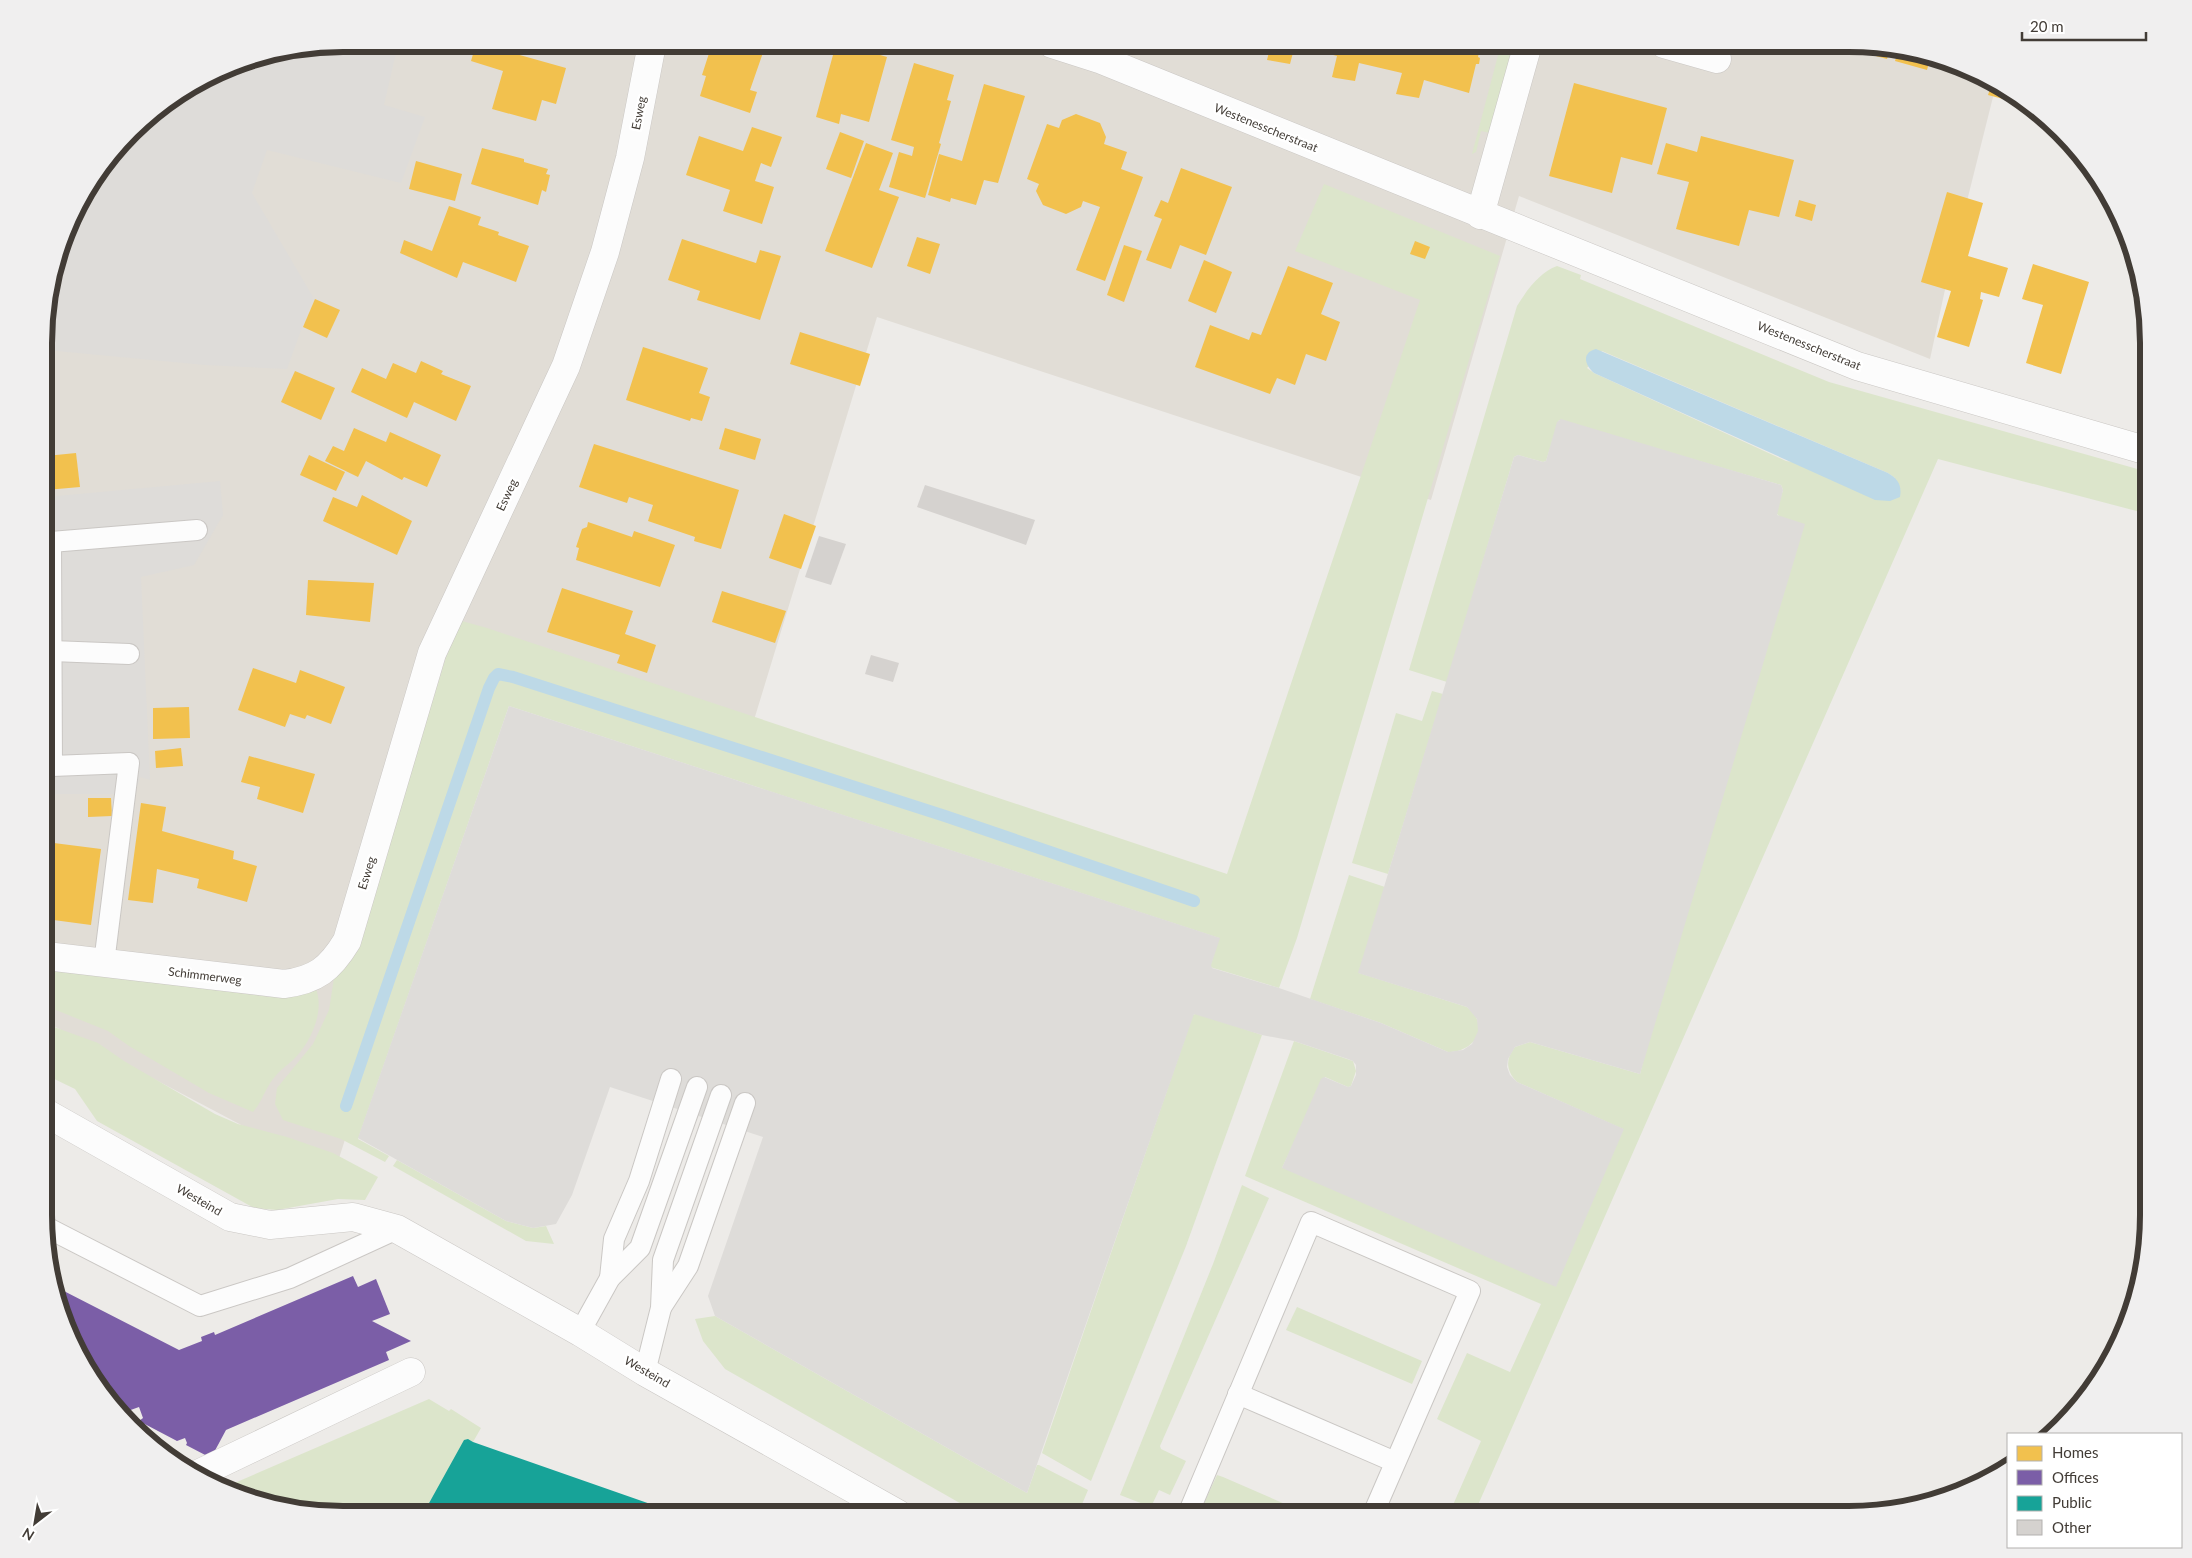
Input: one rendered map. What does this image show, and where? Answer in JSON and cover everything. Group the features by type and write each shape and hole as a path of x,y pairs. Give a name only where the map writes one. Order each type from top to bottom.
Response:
{"street":[{"name":"Esweg","path":"347,941 432,653 566,366 605,252 630,158 650,52"},
{"name":"Westenesscherstraat","path":"1077,52 1102,60 1857,366 2140,449"},
{"path":"1480,214 1526,52"},
{"path":"1693,52 1718,59"},
{"name":"Schimmerweg","path":"52,957 284,984 303,981 321,973 336,959 347,941"},
{"name":"Westeind","path":"52,1116 230,1217 270,1224 353,1217 397,1229 580,1332 645,1372 884,1506"},
{"path":"205,1471 411,1372"}],"lane":[{"path":"52,542 197,530"},
{"path":"104,963 128,763 52,766 52,652 129,654"},
{"path":"610,1278 614,1239 639,1181 671,1079"},
{"path":"580,1332 610,1278 640,1248 697,1087"},
{"path":"645,1372 661,1308 663,1260 721,1095"},
{"path":"661,1308 688,1266 745,1103"},
{"path":"1191,1506 1312,1222 1470,1291 1376,1506"},
{"path":"53,1230 200,1306 290,1278 397,1229"},
{"path":"1238,1394 1395,1462"}],"shaded area":[{"path":"343,52 1849,52 1887,55 1924,62 1977,82 1994,91 1946,285 1930,359 1519,196 1431,500 877,317 743,756 491,683 334,1174 52,1025 52,343 55,305 62,268 68,250 91,198 125,151 151,125 182,101 215,82 268,62 305,55"},
{"path":"396,52 384,105 425,117 401,183 267,150 252,193 313,297 287,369 205,365 52,351 55,305 62,268 82,215 91,198 125,151 151,125 182,101 215,82 250,68 286,58 324,53"},
{"path":"1561,419 1781,485 1783,490 1777,515 1805,524 1640,1074 1530,1042 1515,1047 1508,1059 1507,1067 1510,1075 1517,1082 1624,1129 1556,1287 1282,1168 1321,1079 1324,1077 1348,1087 1351,1086 1356,1075 1356,1065 1348,1059 1294,1041 1262,1035 1194,1014 1027,1493 715,1316 708,1296 763,1137 610,1087 572,1195 556,1224 533,1228 506,1221 358,1138 509,706 1220,938 1211,965 1212,968 1279,988 1381,1023 1448,1052 1463,1050 1472,1044 1478,1031 1477,1019 1467,1007 1358,973 1514,457 1518,455 1543,462 1546,461 1557,422"},
{"path":"220,481 223,515 194,565 141,577 150,780 140,777 135,794 52,794 52,496"}],"green space":[{"path":"1499,52 1512,52 1490,133 1481,131 1476,152 1472,154"},
{"path":"1324,184 1500,256 1297,938 1279,988 1210,967 1219,938 509,706 358,1139 389,1156 385,1162 341,1139 283,1120 275,1104 277,1088 313,1044 329,1010 334,978 345,968 359,940 448,651 462,621 1227,874 1420,300 1295,251"},
{"path":"1557,266 1581,275 1580,279 1829,382 2140,470 2140,512 1938,459 1478,1506 1453,1506 1481,1441 1437,1419 1467,1353 1510,1372 1541,1304 1245,1176 1294,1041 1353,1061 1356,1071 1351,1086 1348,1087 1325,1077 1282,1168 1623,1129 1517,1082 1511,1074 1508,1060 1515,1047 1530,1042 1640,1074 1779,516 1776,513 1783,490 1781,485 1559,420 1546,461 1543,462 1518,455 1514,457 1447,682 1409,670 1517,306 1534,283 1545,273","holes":["1602,351 1888,473 1895,478 1786,461 1594,373 1587,368"]},
{"path":"1432,691 1443,694 1388,874 1352,863 1396,713 1422,721"},
{"path":"1349,875 1385,887 1359,973 1467,1007 1474,1014 1479,1030 1477,1037 1466,1048 1448,1052 1381,1023 1310,999"},
{"path":"52,968 270,997 285,996 316,989 318,998 319,1008 310,1037 293,1060 273,1079 253,1112 209,1093 129,1046 108,1031 52,1008"},
{"path":"1197,1013 1262,1035 1186,1246 1091,1481 1042,1453 1193,1015"},
{"path":"52,1026 98,1043 124,1061 215,1114 238,1124 287,1137 333,1153 378,1177 365,1200 338,1199 277,1210 254,1208 97,1121 75,1089 52,1078"},
{"path":"397,1160 506,1221 533,1228 546,1226 554,1244 526,1241 393,1166"},
{"path":"1242,1185 1269,1198 1160,1446 1161,1449 1186,1461 1170,1495 1159,1490 1151,1506 1148,1506 1120,1495 1213,1264"},
{"path":"1297,1307 1422,1361 1412,1384 1286,1330"},
{"path":"715,1316 1027,1493 1037,1465 1039,1465 1088,1490 1081,1506 965,1506 725,1369 703,1341 695,1319"},
{"path":"429,1399 449,1411 451,1409 481,1428 473,1442 468,1439 428,1506 343,1506 305,1503 268,1496 233,1484"},
{"path":"1217,1475 1290,1506 1203,1506"}],"water":[{"path":"1596,349 1888,473 1898,483 1900,497 1890,501 1875,500 1594,373 1588,366 1586,356"}],"building: Homes":[{"path":"474,52 509,52 566,68 556,104 542,100 536,121 492,109 503,71 471,61"},
{"path":"709,52 763,52 750,90 757,92 750,113 700,96 706,76 702,75"},
{"path":"834,52 870,52 887,57 869,122 841,114 839,124 816,117"},
{"path":"1269,52 1293,52 1290,64 1267,60"},
{"path":"1322,52 1479,52 1478,57 1480,58 1479,64 1476,64 1469,93 1424,80 1419,98 1396,94 1402,73 1359,63 1355,81 1332,77 1337,56"},
{"path":"1864,53 1868,53 1888,55 1887,59"},
{"path":"1896,56 1929,64 1927,70 1895,61"},
{"path":"914,63 954,75 947,100 951,101 939,143 941,144 925,198 889,187 899,152 912,156 914,147 891,140"},
{"path":"1574,83 1667,108 1652,165 1621,157 1612,193 1549,176"},
{"path":"984,84 1025,96 998,183 984,180 976,205 951,198 950,202 928,195 939,154 962,161"},
{"path":"1990,89 2009,101 1988,95"},
{"path":"1076,114 1100,123 1106,137 1104,144 1127,152 1121,169 1143,177 1105,281 1076,270 1100,207 1083,201 1081,207 1066,214 1043,205 1036,191 1039,184 1027,179 1047,124 1059,128 1062,120"},
{"path":"752,127 782,137 771,167 761,163 755,181 774,187 762,224 723,211 730,190 686,175 699,136 743,151"},
{"path":"840,132 864,141 851,178 826,169"},
{"path":"1701,136 1794,160 1779,217 1749,210 1739,246 1676,229 1689,182 1657,174 1666,143 1697,152"},
{"path":"866,143 893,153 879,190 899,197 872,268 825,251"},
{"path":"482,148 524,159 524,162 548,169 546,174 550,175 546,192 542,190 538,205 471,184"},
{"path":"416,161 462,174 455,201 409,189"},
{"path":"1181,168 1232,187 1206,255 1180,245 1171,269 1146,260 1162,219 1154,216 1161,200 1168,203"},
{"path":"1947,192 1983,203 1968,256 2008,268 1999,297 1981,292 1980,299 1983,300 1969,347 1937,337 1951,291 1921,282"},
{"path":"1799,200 1816,205 1812,221 1795,216"},
{"path":"449,206 481,217 478,225 499,232 498,235 529,246 516,282 463,262 457,278 400,253 404,240 432,251"},
{"path":"917,237 940,244 930,274 907,266"},
{"path":"682,239 756,263 760,250 781,256 760,320 697,300 700,291 668,280"},
{"path":"1415,241 1430,247 1425,259 1410,254"},
{"path":"1124,245 1142,251 1124,302 1107,295"},
{"path":"1204,260 1232,272 1216,313 1188,301"},
{"path":"2033,264 2089,282 2061,374 2026,363 2043,305 2022,299"},
{"path":"1288,266 1333,283 1321,314 1340,322 1326,361 1306,354 1295,385 1277,378 1270,394 1195,367 1210,325 1249,340 1252,332 1261,335"},
{"path":"315,299 340,310 327,338 303,327"},
{"path":"800,332 870,354 860,386 790,364"},
{"path":"643,347 708,368 699,393 710,397 702,421 691,418 690,421 626,400"},
{"path":"421,361 443,371 441,374 471,386 456,421 414,402 407,418 351,392 362,368 386,379 393,363 416,373"},
{"path":"295,371 335,388 321,420 281,402"},
{"path":"354,428 386,442 390,432 441,455 427,487 404,477 402,480 366,461 358,477 325,461 333,446 344,451"},
{"path":"725,428 761,439 755,460 719,449"},
{"path":"594,444 739,490 721,549 694,541 695,537 648,521 653,505 629,497 627,503 579,487"},
{"path":"76,453 80,487 52,489 52,455"},
{"path":"309,455 345,472 336,491 300,475"},
{"path":"362,495 412,521 397,555 323,521 333,497 357,507"},
{"path":"784,514 816,526 801,569 769,558"},
{"path":"588,522 632,537 634,531 675,545 660,587 576,560 579,548 576,547 582,529 587,527"},
{"path":"308,580 374,583 370,622 306,615"},
{"path":"562,588 633,611 625,634 656,645 647,673 617,663 620,655 547,632"},
{"path":"722,591 786,611 775,643 712,622"},
{"path":"253,668 296,683 300,670 345,687 331,724 307,715 305,719 290,714 285,727 238,710"},
{"path":"189,707 190,738 153,739 153,708"},
{"path":"181,748 183,766 156,768 155,751"},
{"path":"249,756 315,774 303,813 257,799 260,787 241,782"},
{"path":"88,798 111,798 112,816 88,817"},
{"path":"141,803 166,807 162,831 234,851 233,859 257,866 247,902 197,888 199,879 157,869 153,903 128,900"},
{"path":"52,843 101,849 91,925 52,920"}],"building: Offices":[{"path":"353,1276 358,1287 376,1279 390,1314 372,1321 411,1341 386,1352 389,1360 226,1430 211,1458 186,1445 185,1438 177,1441 139,1421 143,1418 139,1407 129,1411 125,1407 91,1360 82,1343 62,1290 179,1350 202,1341 201,1337 214,1332 215,1335"}],"building: Public":[{"path":"468,1439 656,1506 427,1506 464,1440"}],"building: Other":[{"path":"925,485 1035,520 1026,545 917,507"},
{"path":"819,536 846,544 831,585 805,577"},
{"path":"871,655 899,663 893,682 865,674"}],"waterway":[{"path":"346,1106 489,688 498,674 513,677 945,816 1194,901"}]}
